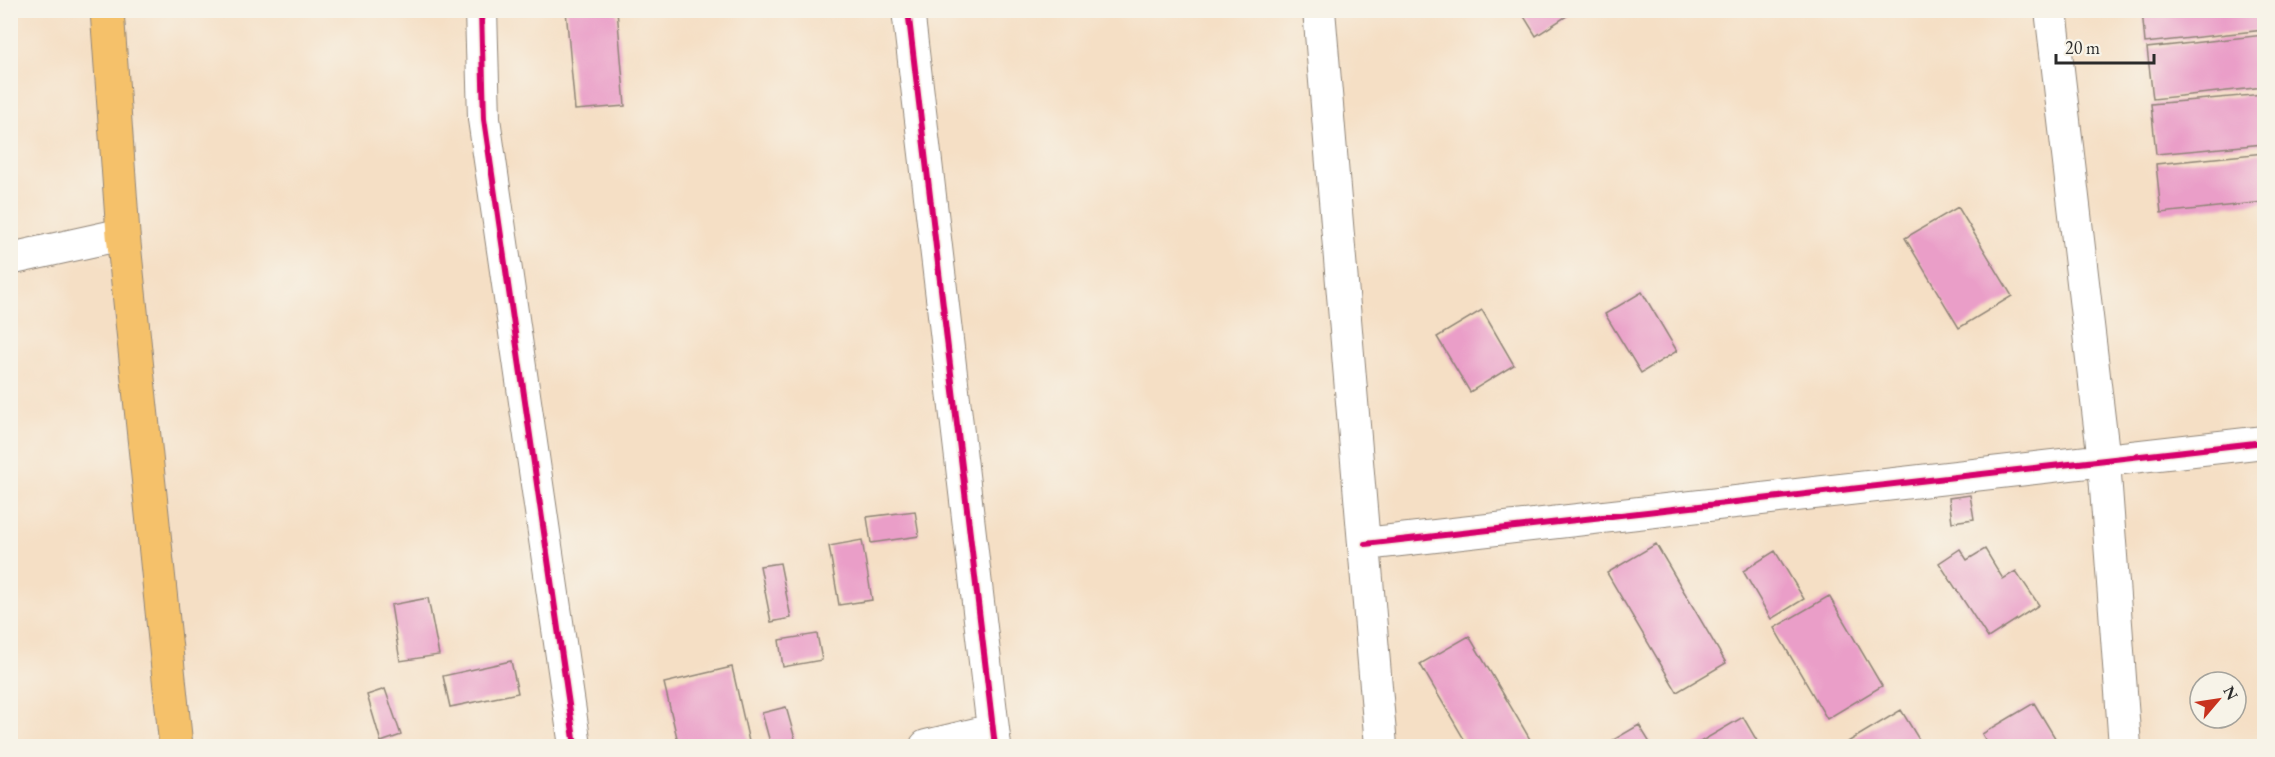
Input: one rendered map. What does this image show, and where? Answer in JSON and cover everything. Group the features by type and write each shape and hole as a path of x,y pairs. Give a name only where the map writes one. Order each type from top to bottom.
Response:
{"main road":[{"path":"106,10 123,234 176,747"}],"street":[{"path":"481,10 484,119 575,747"},
{"path":"908,10 994,738 926,747"},
{"path":"1319,10 1381,747"},
{"path":"2051,10 2104,461 2125,747"},
{"path":"10,259 123,234"},
{"path":"1365,544 2265,442"}],"building":[{"path":"566,10 617,10 625,106 575,110"},
{"path":"1520,10 1576,10 1536,36"},
{"path":"2142,10 2264,10 2264,30 2145,43"},
{"path":"2264,35 2264,87 2153,99 2147,48"},
{"path":"2264,94 2264,144 2156,154 2151,104"},
{"path":"2264,153 2264,202 2161,213 2156,164"},
{"path":"1958,207 2012,296 1959,328 1905,238"},
{"path":"1642,292 1677,351 1641,373 1605,314"},
{"path":"1482,310 1514,365 1470,392 1437,337"},
{"path":"1970,495 1974,519 1952,522 1949,498"},
{"path":"915,511 919,536 871,543 867,517"},
{"path":"862,540 872,600 839,605 829,546"},
{"path":"1656,544 1726,663 1677,692 1607,573"},
{"path":"1960,549 1967,560 1985,549 2003,579 2016,571 2039,605 1988,638 1939,563"},
{"path":"1775,551 1804,599 1771,619 1743,571"},
{"path":"780,563 791,618 771,622 760,566"},
{"path":"1829,596 1882,686 1827,719 1774,628"},
{"path":"428,598 439,655 400,661 391,605"},
{"path":"817,634 822,660 783,667 779,640"},
{"path":"1469,636 1534,746 1468,746 1420,664"},
{"path":"511,661 518,693 450,707 443,676"},
{"path":"732,667 750,746 679,746 664,683"},
{"path":"385,689 401,735 381,742 367,695"},
{"path":"2034,703 2060,746 1989,746 1982,734"},
{"path":"786,707 797,746 771,746 762,713"},
{"path":"1901,710 1923,746 1848,746 1846,743"},
{"path":"1743,717 1760,746 1695,745"},
{"path":"1639,725 1652,746 1603,746"}],"cycle path":[{"path":"481,10 484,119 575,746"},
{"path":"908,10 995,746"},
{"path":"1365,544 2264,442"}]}
